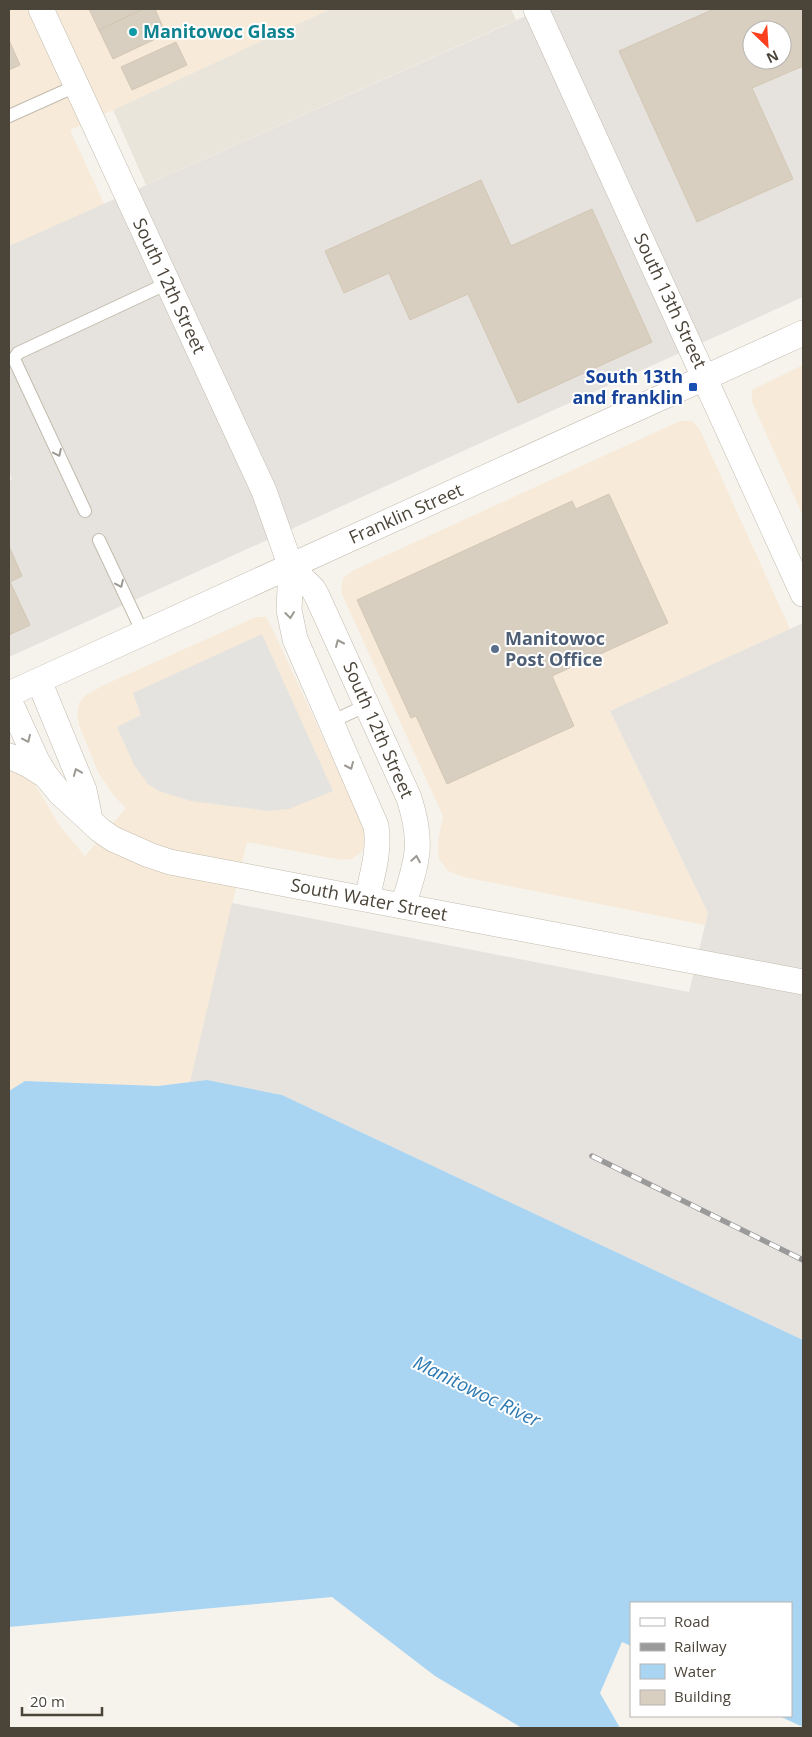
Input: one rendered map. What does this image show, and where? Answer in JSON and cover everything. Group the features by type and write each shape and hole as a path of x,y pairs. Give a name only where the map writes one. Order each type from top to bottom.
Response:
{"street":[{"name":"South 12th Street","path":"41,9 266,496 291,566 289,610 295,639 376,826 378,837 376,854 367,899"},
{"name":"South 13th Street","path":"536,9 803,594"},
{"name":"Franklin Street","path":"9,694 803,333"},
{"name":"South 12th Street","path":"291,566 313,589 317,596 409,798 416,820 419,843 417,858 403,906"},
{"path":"39,681 84,790 90,819"},
{"path":"9,700 46,776"},
{"path":"9,756 27,764 46,776"},
{"name":"South Water Street","path":"46,776 71,804 90,819 100,830 113,839 170,862 803,982"}],"lane":[{"path":"9,116 76,86"},
{"path":"85,511 14,359 18,353 168,283"},
{"path":"99,540 143,634"},
{"path":"331,722 367,705"}],"shaded area":[{"path":"9,9 330,9 70,130 104,204 9,246"},
{"path":"330,9 511,9 516,20 146,185 113,110"},
{"path":"542,9 803,9 803,297 9,657 9,481 12,479 9,472 9,246"},
{"path":"803,365 803,516 752,402 752,390"},
{"path":"680,421 692,421 699,428 790,629 610,711 708,913 705,925 464,877 448,871 439,859 438,842 443,816 341,592 343,578 354,570"},
{"path":"256,617 266,617 273,630 361,820 366,838 361,853 351,859 341,860 247,842 190,1082 158,1086 25,1081 9,1091 9,765 32,780 60,826 85,856 126,808 114,796 98,772 80,728 77,715 79,703 86,695 104,685"},
{"path":"803,623 803,1340 282,1095 207,1080 190,1082 232,903 689,992 708,913 610,711"},
{"path":"262,634 333,791 289,809 269,811 191,801 159,791 148,784 134,765 117,727 141,715 133,693"}],"water":[{"name":"Manitowoc River","path":"207,1080 282,1095 803,1340 803,1727 781,1717 792,1717 792,1602 630,1602 630,1646 622,1642 600,1693 620,1728 522,1728 435,1676 332,1597 9,1627 9,1091 25,1081 158,1086"}],"building":[{"path":"89,9 143,9 99,30"},
{"name":"Manitowoc Glass","path":"143,9 155,9 166,34 113,59 99,30"},
{"path":"714,9 803,9 803,66 752,88 793,179 697,222 619,51"},
{"path":"9,40 20,65 9,70"},
{"path":"176,42 187,65 132,90 121,67"},
{"path":"481,180 511,246 592,209 652,342 518,403 468,294 410,320 389,273 344,293 325,251"},
{"name":"Manitowoc Post Office","path":"609,494 668,623 552,676 574,726 447,784 416,716 411,718 357,600 572,501 576,509"},
{"path":"9,546 22,576 10,582 30,625 9,635"}],"railway":[{"path":"592,1156 803,1260"}],"place":[{"name":"Manitowoc Glass","path":"133,32"},
{"name":"South 13th and franklin","path":"693,387"},
{"name":"Manitowoc Post Office","path":"495,649"}]}
